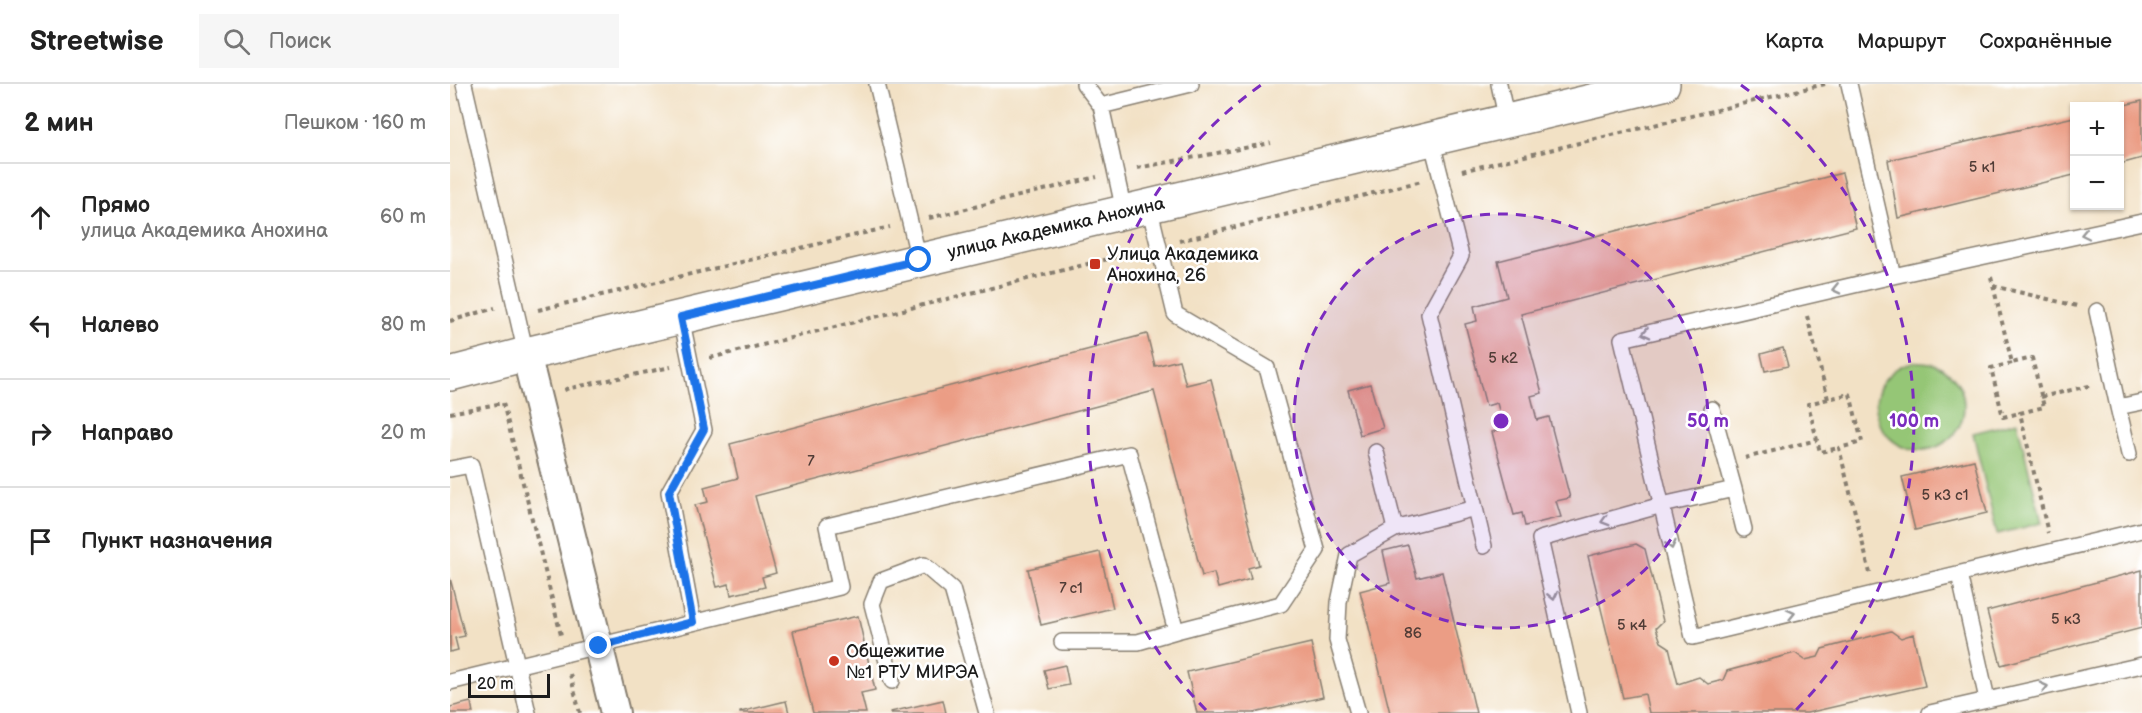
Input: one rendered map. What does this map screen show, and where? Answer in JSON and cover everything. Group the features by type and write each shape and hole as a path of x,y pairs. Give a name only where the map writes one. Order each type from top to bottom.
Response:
{"street":[{"name":"улица Академика Анохина","path":"450,374 919,260 1663,84"},
{"path":"526,354 615,713"}],"lane":[{"path":"464,84 526,354"},
{"path":"877,84 919,260"},
{"path":"1062,642 1138,642 1281,604 1317,550 1267,368 1175,314 1158,247 1137,209 1101,106 1084,84"},
{"path":"1101,106 1191,84"},
{"path":"1499,84 1508,121"},
{"path":"1848,84 1893,276"},
{"path":"1431,139 1461,256 1429,314 1484,546"},
{"path":"2142,222 1893,276 1622,339 1693,637 2142,530"},
{"path":"2097,311 2129,454"},
{"path":"681,317 704,429 669,492 693,622"},
{"path":"2118,407 2142,402"},
{"path":"1712,410 1744,529"},
{"path":"1376,452 1395,529"},
{"path":"450,682 840,587 827,526 1129,454 1176,632"},
{"path":"450,469 471,465 528,713"},
{"path":"1580,713 1539,539 1662,505 1734,489"},
{"path":"1358,713 1337,640 1340,602 1349,555 1395,529 1475,508"},
{"path":"892,681 872,604 881,581 924,565 952,590 987,713"},
{"path":"1959,574 1987,699"},
{"path":"1930,713 2142,665"}],"path":[{"path":"568,400 566,388 691,362 1441,176 1826,84"},
{"path":"1986,256 2012,363"},
{"path":"450,321 500,306 498,300 531,292 535,311 647,285"},
{"path":"1993,286 2097,311"},
{"path":"1802,297 1828,399"},
{"path":"2032,358 2044,407 2003,417 1991,368 2012,363 2032,358"},
{"path":"2041,397 2112,381"},
{"path":"1850,394 1862,442 1820,452 1808,404 1828,399 1850,394"},
{"path":"450,413 503,403 580,713"},
{"path":"2020,413 2053,551"},
{"path":"1727,463 1817,440"},
{"path":"1839,448 1876,594"}],"green space":[{"path":"1920,362 1945,369 1957,381 1964,406 1957,431 1945,443 1920,450 1895,443 1883,431 1876,406 1883,381 1895,369"},
{"path":"2017,422 2042,523 1997,534 1973,433"}],"building":[{"path":"2142,101 2142,158 2124,163 2124,156 2124,105"},
{"path":"2070,118 2070,176 1898,218 1888,160"},
{"path":"1842,173 1856,228 1521,314 1542,393 1531,396 1537,420 1549,417 1570,498 1556,501 1561,517 1525,526 1522,513 1514,515 1492,432 1504,429 1497,403 1486,406 1465,324 1477,321 1474,306 1507,297 1498,261"},
{"path":"1147,334 1155,366 1179,360 1186,385 1211,379 1259,565 1248,568 1251,579 1218,588 1214,573 1202,576 1154,391 755,496 776,573 762,577 765,587 731,595 729,584 717,587 695,505 708,502 704,487 738,478 730,444"},
{"path":"1783,348 1788,366 1765,371 1761,354"},
{"path":"1370,384 1383,428 1360,435 1348,390"},
{"path":"1974,460 1987,513 1915,530 1902,477"},
{"path":"1636,544 1645,549 1663,621 1656,628 1661,642 1669,647 1678,684 1699,677 1708,684 1723,680 1727,671 1795,653 1805,660 1818,657 1822,649 1891,631 1901,638 1913,634 1925,686 1807,713 1649,713 1645,694 1623,698 1588,556"},
{"path":"1408,545 1417,578 1442,572 1476,713 1390,713 1360,591 1390,583 1383,551"},
{"path":"1100,552 1113,608 1041,625 1028,569"},
{"path":"2142,570 2142,628 2001,665 1987,611"},
{"path":"450,578 465,636 455,638 458,650 450,652"},
{"name":"Общежитие №1 РТУ МИРЭА","path":"858,616 875,690 861,693 866,713 813,713 793,631"},
{"path":"1311,643 1323,697 1254,713 1197,713 1187,672"},
{"path":"1065,665 1069,685 1049,689 1044,670"},
{"name":"Общежитие №1 РТУ МИРЭА","path":"943,700 946,713 890,713 890,712"},
{"path":"786,701 789,713 740,713 740,712"},
{"path":"471,702 473,713 450,713 450,707"}],"place":[{"name":"Улица Академика Анохина, 26","path":"1095,264"},
{"name":"Общежитие №1 РТУ МИРЭА","path":"834,661"}],"route":[{"path":"599,646 693,622 669,492 704,429 681,317 919,260"}]}
